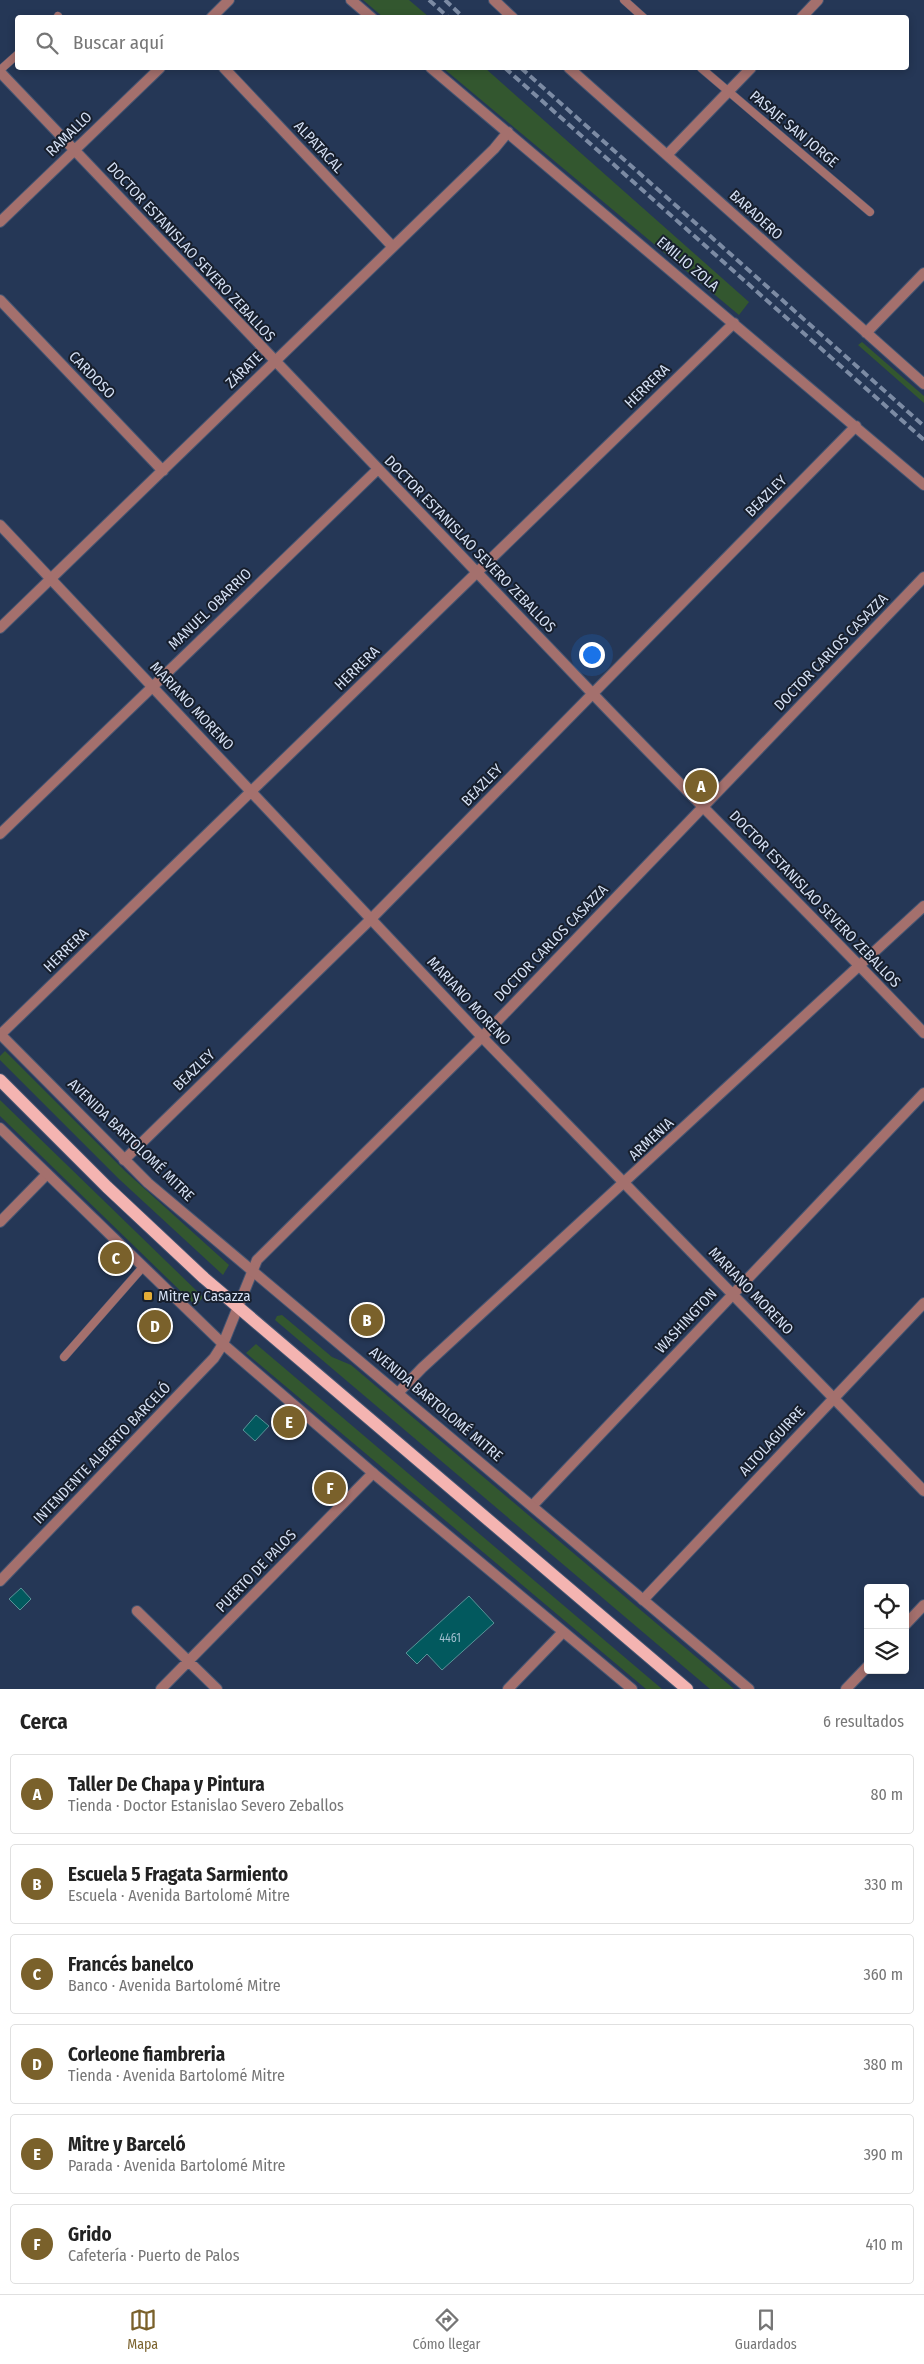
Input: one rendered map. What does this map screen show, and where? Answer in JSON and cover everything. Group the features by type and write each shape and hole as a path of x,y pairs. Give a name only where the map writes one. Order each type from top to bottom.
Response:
{"main road":[{"path":"0,1080 107,1186 237,1307 687,1689"}],"street":[{"path":"215,15 229,0"},
{"path":"351,0 368,15"},
{"path":"494,0 510,15"},
{"path":"804,15 818,0"},
{"name":"RAMALLO","path":"0,222 158,70"},
{"name":"ALPATACAL","path":"226,70 392,246"},
{"name":"EMILIO ZOLA","path":"433,70 924,485"},
{"name":"BARADERO","path":"571,70 924,384"},
{"path":"667,155 749,70"},
{"name":"DOCTOR ESTANISLAO SEVERO ZEBALLOS","path":"0,71 377,470 478,571 592,694 860,965 924,1033"},
{"name":"ZÁRATE","path":"0,628 494,149 508,132"},
{"path":"866,333 924,273"},
{"name":"CARDOSO","path":"0,300 163,471"},
{"name":"HERRERA","path":"0,1034 734,323"},
{"name":"BEAZLEY","path":"124,1160 372,918 856,426"},
{"name":"MANUEL OBARRIO","path":"0,834 151,686 377,470"},
{"name":"MARIANO MORENO","path":"0,525 52,578 151,686 372,918 482,1037 924,1491"},
{"name":"DOCTOR CARLOS CASAZZA","path":"223,1344 250,1271 257,1260 482,1037 924,577"},
{"name":"ARMENIA","path":"398,1393 422,1368 626,1183 924,906"},
{"name":"AVENIDA BARTOLOMÉ MITRE","path":"0,1034 148,1184 533,1506 748,1689"},
{"name":"WASHINGTON","path":"533,1506 924,1092"},
{"path":"0,1128 142,1268 223,1344 373,1473 632,1689"},
{"path":"0,1222 47,1174"},
{"name":"ALTOLAGUIRRE","path":"643,1600 924,1304"},
{"name":"INTENDENTE ALBERTO BARCELÓ","path":"0,1581 214,1358 223,1344"},
{"name":"PUERTO DE PALOS","path":"161,1689 373,1473"},
{"path":"909,1621 924,1605"},
{"path":"137,1611 217,1689"},
{"path":"508,1689 563,1632"},
{"path":"846,1689 864,1670"}],"lane":[{"path":"624,0 641,15"},
{"path":"0,71 15,57"},
{"name":"PASAJE SAN JORGE","path":"703,70 870,212"},
{"path":"64,1357 142,1268"}],"green space":[{"path":"363,0 409,0 427,15 381,15"},
{"path":"445,70 487,70 749,302 739,315"},
{"path":"862,342 924,396 924,403 858,345"},
{"path":"5,1051 126,1172 229,1265 223,1275 119,1179 0,1060 0,1056"},
{"path":"0,1100 203,1297 196,1306 0,1116"},
{"path":"282,1315 332,1357 351,1365 734,1689 710,1689 275,1320 277,1316"},
{"path":"256,1344 662,1689 646,1689 246,1353"}],"building":[{"path":"256,1415 269,1426 255,1441 243,1430"},
{"path":"21,1588 31,1599 20,1610 9,1599"},
{"path":"469,1596 494,1623 442,1670 427,1654 417,1664 406,1653"}],"railway":[{"path":"429,0 446,15"},
{"path":"445,0 461,15"},
{"path":"507,70 924,440"},
{"path":"523,70 924,426"}],"place":[{"name":"Taller De Chapa y Pintura","path":"701,786"},
{"name":"Francés banelco","path":"116,1258"},
{"name":"Mitre y Casazza","path":"148,1296"},
{"name":"Escuela 5 Fragata Sarmiento","path":"367,1320"},
{"name":"Corleone fiambreria","path":"155,1326"},
{"name":"Mitre y Barceló","path":"289,1422"},
{"name":"Grido","path":"330,1488"}]}
